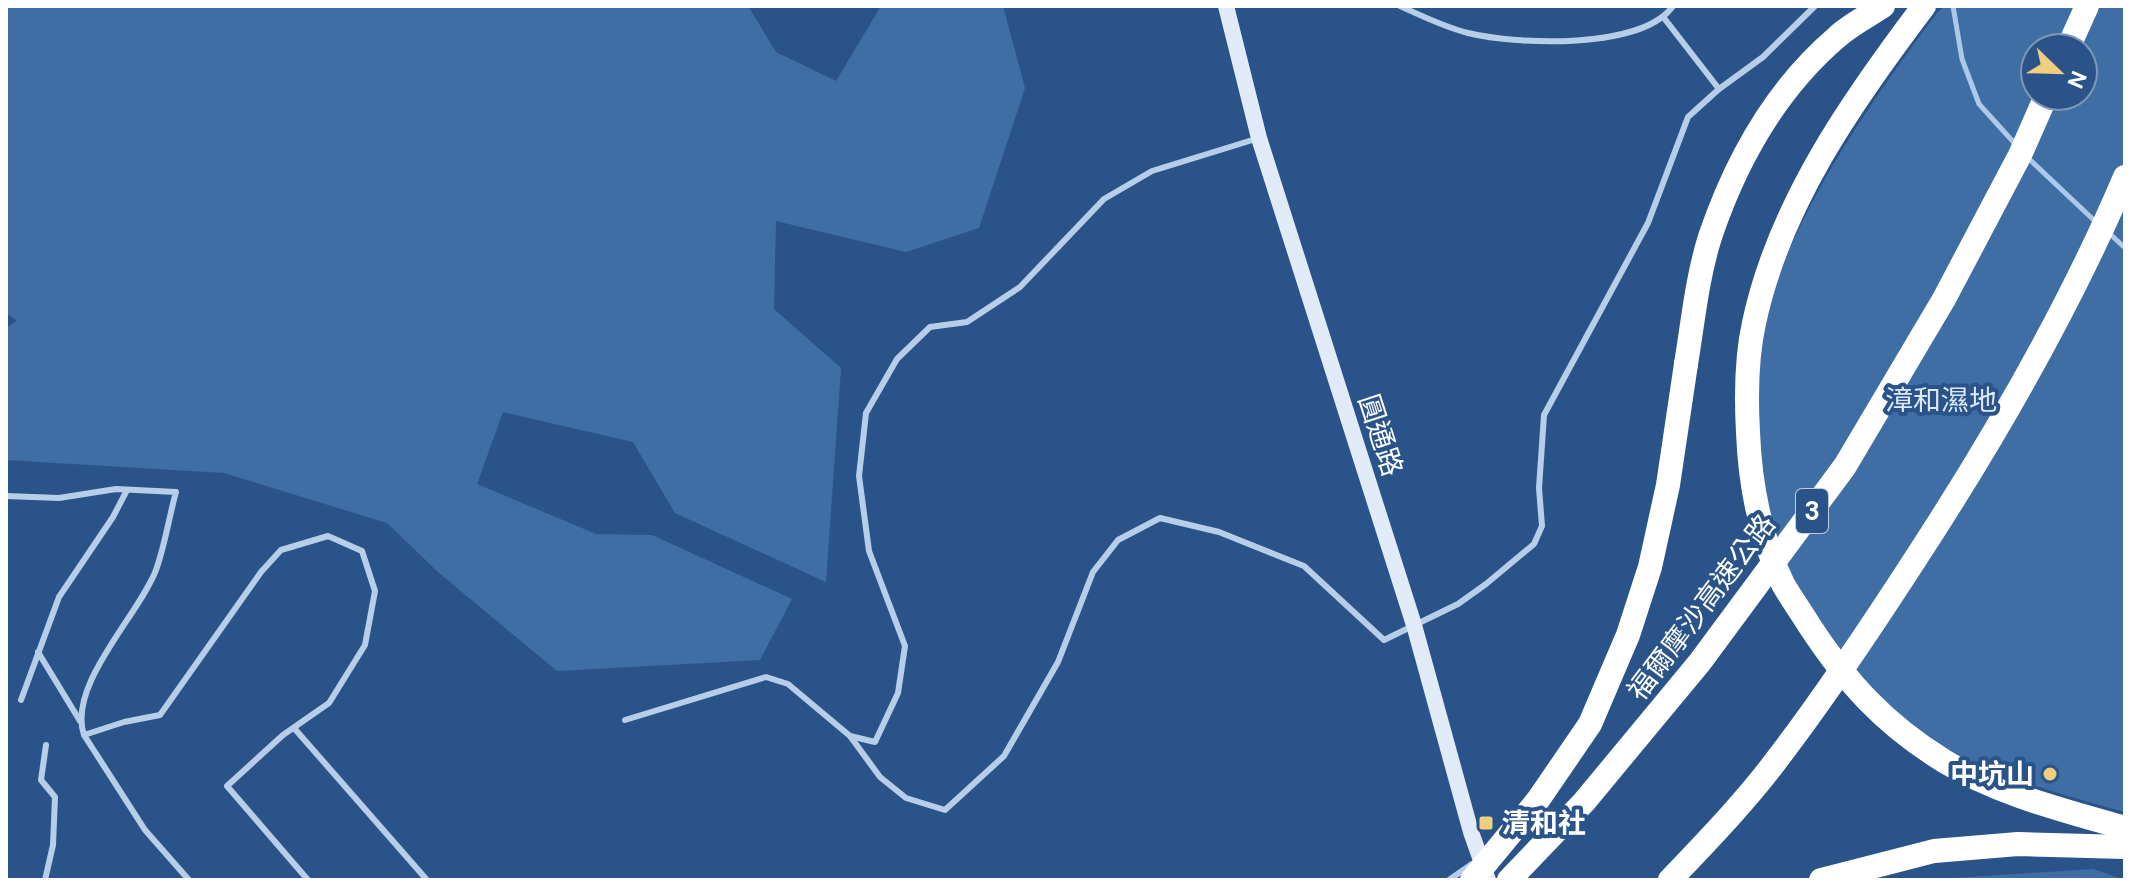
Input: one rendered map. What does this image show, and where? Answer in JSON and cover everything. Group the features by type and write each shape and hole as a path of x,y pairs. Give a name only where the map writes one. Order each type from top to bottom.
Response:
{"highway":[{"path":"1472,880 1538,800 1590,724 1628,635 1653,554 1668,485 1699,287 1710,238 1736,172 1755,134 1788,86 1838,35 1883,6"},
{"path":"1924,6 1849,110 1805,187 1775,251 1754,323 1748,366 1750,469 1758,514 1783,584 1831,658 1858,693 1898,729 1945,762 2016,797 2125,828"},
{"path":"2075,32 2087,6"},
{"name":"福爾摩沙高速公路","path":"1509,880 1584,802 1700,662 1845,466 1944,299 2020,155 2039,112"},
{"path":"1670,880 1777,759 1871,628 1953,502 2025,381 2108,218 2125,177"},
{"path":"1821,880 1934,851 2018,844 2125,847"}],"street":[{"name":"圓通路","path":"1226,6 1259,138 1414,625 1471,832 1488,880"}],"lane":[{"path":"1400,6 1431,21 1470,33 1537,40 1606,39 1643,30 1664,18 1673,6"},
{"path":"625,720 766,677 788,684 850,736 880,777 906,798 945,810 1004,756 1058,662 1093,572 1118,540 1160,518 1219,532 1304,566 1384,640 1458,604 1534,544 1542,526 1539,488 1544,415 1648,223 1688,117 1719,89 1763,57 1815,6"},
{"path":"1664,18 1719,89"},
{"path":"850,736 875,742 898,693 905,646 869,551 859,476 866,413 897,359 930,327 967,322 1020,287 1104,199 1152,171 1259,138"},
{"path":"6,496 59,498 127,490 176,492 156,571 86,692 80,722"},
{"path":"21,700 59,597 113,517 127,490"},
{"path":"84,735 160,715 261,572 281,550 328,536 362,551 375,591 365,645 329,703 294,728 227,786 308,880"},
{"path":"38,652 80,722 84,735 145,830 189,880"},
{"path":"294,728 427,880"},
{"path":"45,880 53,845 55,797 41,780 46,745"},
{"path":"1449,880 1481,857"}],"green space":[{"path":"6,6 748,6 776,52 836,81 881,6 1003,6 1025,88 979,228 906,252 776,221 774,309 841,368 826,582 675,513 633,442 503,412 477,484 596,534 652,535 792,599 760,660 557,671 438,572 387,523 224,473 6,460 6,328 17,321 6,313"},
{"name":"漳和濕地","path":"1945,6 2125,6 2125,812 1984,767 1908,723 1857,672 1804,601 1776,542 1764,494 1758,445 1758,370 1765,317 1804,218 1844,147 1889,79"},
{"path":"2093,869 2125,880 1921,880"}],"waterway":[{"path":"1953,6 1962,59 1979,104 2017,146"},
{"path":"2027,157 2098,224"},
{"path":"2109,233 2125,248"}],"place":[{"name":"中坑山","path":"2050,774"},
{"name":"清和社","path":"1486,823"}]}
